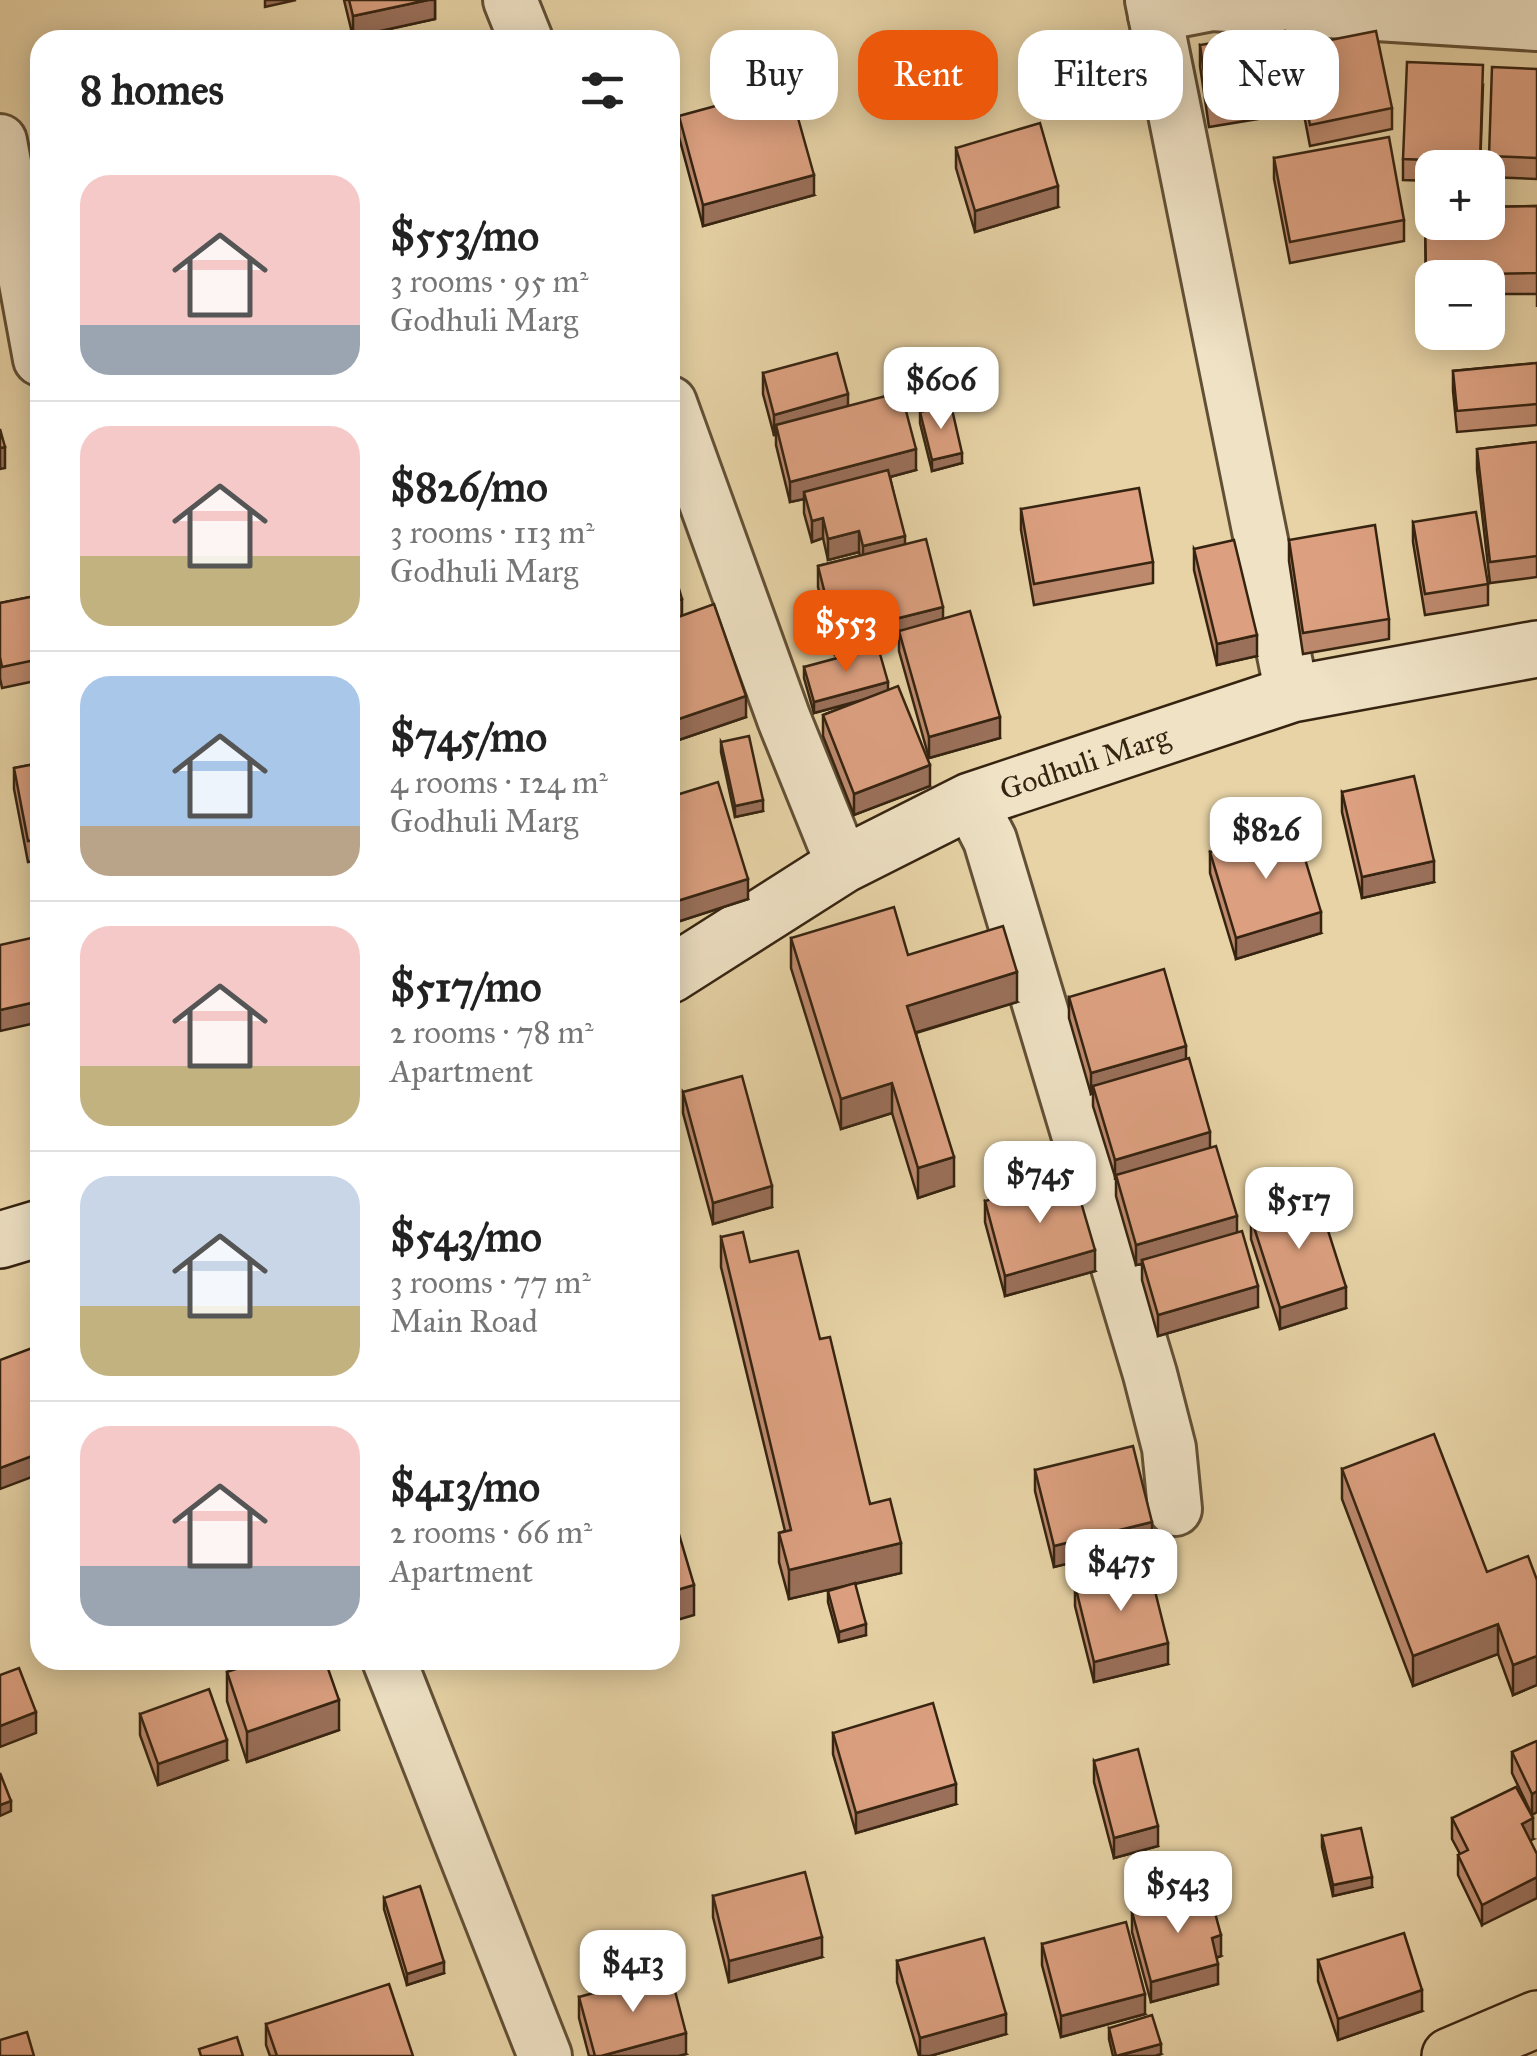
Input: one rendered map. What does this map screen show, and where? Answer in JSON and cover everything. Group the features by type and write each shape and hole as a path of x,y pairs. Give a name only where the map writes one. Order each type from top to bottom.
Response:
{"main road":[{"name":"Godhuli Marg","path":"680,969 843,865 970,801 1292,694 1537,649"},
{"path":"0,1240 30,1231"},
{"path":"1450,2056 1537,2019"}],"street":[{"path":"510,0 522,30"},
{"path":"1292,694 1153,8 1212,4 1537,24"},
{"path":"0,141 30,304"},
{"path":"680,432 784,719 843,865"},
{"path":"970,801 990,840 1150,1374 1169,1448 1175,1509"},
{"path":"393,1670 545,2056"}],"building":[{"path":"349,0 428,0 353,16"},
{"path":"1376,31 1392,108 1339,119 1339,38"},
{"path":"1407,62 1483,65 1480,150 1415,150 1415,159 1403,159"},
{"path":"1492,67 1537,69 1537,158 1505,157 1505,150 1489,150"},
{"path":"710,108 710,120 799,120 814,175 703,205 680,116"},
{"path":"1309,120 1334,120 1310,125"},
{"path":"1040,123 1058,186 975,211 956,148"},
{"path":"1389,137 1404,220 1290,242 1274,158"},
{"path":"1537,206 1537,273 1505,274 1505,260 1426,260 1425,240 1505,240 1505,207"},
{"path":"837,353 848,394 774,415 763,373"},
{"path":"1537,363 1537,404 1457,411 1453,371"},
{"path":"901,392 916,449 790,482 776,425"},
{"path":"951,405 962,453 932,460 920,412"},
{"path":"1537,442 1537,556 1490,562 1477,449"},
{"path":"888,470 905,536 863,546 859,531 828,539 823,518 812,521 804,492"},
{"path":"1139,488 1153,562 1034,584 1021,509"},
{"path":"1476,512 1488,584 1425,594 1413,522"},
{"path":"1375,525 1389,619 1303,633 1289,540"},
{"path":"926,539 943,607 835,634 818,566"},
{"path":"1234,540 1257,635 1217,644 1194,549"},
{"path":"30,597 30,661 2,667 0,603"},
{"path":"714,604 746,696 680,719 680,616"},
{"path":"970,611 1000,717 929,737 899,631"},
{"path":"878,647 888,682 814,702 804,667"},
{"path":"898,686 930,765 854,794 823,715"},
{"path":"749,736 763,800 735,806 721,742"},
{"path":"30,765 30,841 28,841 14,768"},
{"path":"1414,776 1434,861 1362,877 1342,792"},
{"path":"718,782 748,879 680,900 680,794"},
{"path":"1295,826 1321,912 1236,938 1210,852"},
{"path":"894,907 908,955 1003,926 1017,972 907,1006 954,1157 918,1168 892,1083 841,1099 791,938"},
{"path":"30,938 30,1003 0,1010 0,945"},
{"path":"1164,969 1186,1046 1091,1073 1069,997"},
{"path":"1189,1058 1210,1132 1115,1160 1093,1086"},
{"path":"742,1076 772,1186 713,1203 683,1092"},
{"path":"1216,1146 1237,1216 1136,1245 1116,1175"},
{"path":"1073,1175 1095,1250 1005,1276 985,1201"},
{"path":"1317,1196 1346,1287 1280,1308 1251,1218"},
{"path":"1242,1231 1258,1286 1158,1315 1142,1260"},
{"path":"743,1232 750,1262 798,1251 820,1339 830,1337 870,1504 890,1499 901,1543 789,1570 779,1533 791,1530 721,1237"},
{"path":"30,1349 30,1457 0,1468 0,1360"},
{"path":"1434,1434 1487,1572 1528,1556 1537,1580 1537,1656 1513,1665 1498,1624 1413,1656 1342,1469"},
{"path":"1133,1446 1152,1522 1054,1546 1035,1470"},
{"path":"680,1538 694,1585 680,1589"},
{"path":"1149,1567 1168,1643 1094,1662 1075,1585"},
{"path":"855,1583 866,1624 839,1632 828,1591"},
{"path":"19,1668 36,1712 0,1726 0,1675"},
{"path":"328,1670 339,1700 247,1732 227,1672"},
{"path":"209,1689 227,1740 158,1764 140,1714"},
{"path":"933,1703 956,1784 856,1813 833,1733"},
{"path":"1537,1741 1537,1791 1532,1794 1512,1752"},
{"path":"1138,1749 1158,1826 1114,1838 1094,1761"},
{"path":"0,1773 11,1801 0,1805"},
{"path":"1516,1787 1533,1818 1522,1824 1537,1854 1537,1877 1482,1905 1458,1855 1468,1850 1452,1818"},
{"path":"1361,1828 1372,1877 1333,1885 1322,1836"},
{"path":"805,1872 822,1937 729,1961 713,1896"},
{"path":"420,1886 444,1962 407,1974 384,1898"},
{"path":"1209,1891 1221,1935 1212,1938 1218,1964 1151,1982 1132,1912"},
{"path":"1126,1922 1145,1994 1061,2016 1042,1944"},
{"path":"1404,1933 1422,1990 1338,2019 1318,1960"},
{"path":"984,1938 1006,2014 920,2038 897,1961"},
{"path":"670,1972 686,2033 595,2056 579,1997"},
{"path":"389,1984 413,2056 277,2056 266,2024"},
{"path":"1152,2015 1161,2044 1116,2056 1109,2028"},
{"path":"27,2032 34,2056 0,2056 0,2040"},
{"path":"237,2037 243,2056 201,2056 199,2049"}]}
